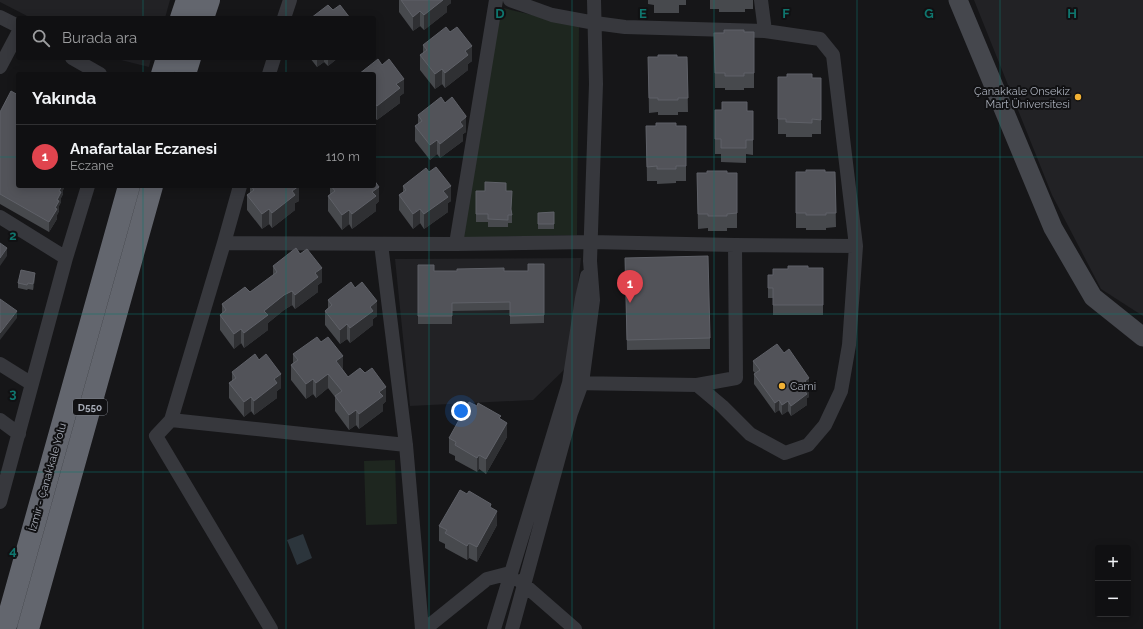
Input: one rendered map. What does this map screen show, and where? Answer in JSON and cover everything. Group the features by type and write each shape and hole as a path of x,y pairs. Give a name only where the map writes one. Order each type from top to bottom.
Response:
{"highway":[{"path":"181,16 187,0"},
{"path":"204,16 210,0"},
{"path":"163,72 166,60"},
{"path":"186,72 189,60"},
{"name":"İzmir - Çanakkale Yolu","path":"5,629 128,188"},
{"name":"İzmir - Çanakkale Yolu","path":"28,629 151,188"},
{"path":"33,629 45,571"}],"street":[{"path":"285,16 290,0"},
{"path":"456,244 496,0"},
{"path":"510,0 552,15 625,27 765,31 820,39 833,55 856,246 850,345 840,391 825,426 808,445 785,452 750,434 722,406 697,385"},
{"path":"512,629 572,413 575,383 593,300 590,242 596,84 594,0"},
{"path":"761,0 765,31"},
{"path":"958,0 1053,228 1093,297 1143,337"},
{"path":"0,17 16,25"},
{"path":"0,67 16,37"},
{"path":"76,60 96,72"},
{"path":"270,72 273,60"},
{"path":"0,502 66,258 87,188"},
{"path":"239,188 171,420 156,436 271,629"},
{"path":"0,218 66,258"},
{"path":"224,244 456,244 590,242 856,246"},
{"path":"381,244 406,445 422,629"},
{"path":"575,383 697,385 736,378 735,245"},
{"path":"0,364 32,384"},
{"path":"494,629 510,573 575,383"},
{"path":"0,420 19,434"},
{"path":"171,420 406,445"},
{"path":"510,573 575,629"},
{"path":"425,629 487,579 510,573"}],"shaded area":[{"path":"0,0 170,0 166,16 27,16 0,2"},
{"name":"Çanakkale Onsekiz Mart Üniversitesi","path":"974,0 1143,0 1143,316 1101,289 1052,195"},
{"path":"499,7 579,26 577,235 463,238"},
{"path":"121,60 151,60 149,67"},
{"path":"581,258 569,365 533,400 410,406 395,259"},
{"path":"395,460 397,524 366,525 364,461"},
{"path":"303,534 312,558 297,565 287,540"}],"building":[{"path":"401,0 443,0 424,15 420,11 413,17"},
{"path":"328,5 333,10 340,5 348,16 314,16"},
{"path":"446,27 450,32 457,27 472,46 465,51 468,55 445,73 442,69 435,74 420,55 427,50 423,45"},
{"path":"724,30 744,30 744,32 754,32 754,73 744,73 744,76 725,76 725,73 715,73 714,33 724,33"},
{"path":"658,55 677,55 677,57 687,57 688,98 678,98 678,100 658,100 658,98 649,98 648,57 658,57"},
{"path":"378,59 382,65 389,59 404,79 396,84 400,88 377,106 376,72 362,72"},
{"path":"787,74 812,74 812,78 821,78 821,120 812,119 812,123 786,122 786,119 778,119 778,77 787,77"},
{"path":"11,91 16,94 16,188 61,188 59,191 61,192 57,200 59,201 55,208 57,209 49,222 0,194 0,112"},
{"path":"441,97 445,103 452,97 466,117 460,122 463,126 440,144 437,140 430,145 415,126 422,121 418,115"},
{"path":"722,102 747,102 747,111 753,111 753,140 746,140 746,148 721,148 721,139 715,139 715,110 722,110"},
{"path":"656,123 676,123 676,126 686,126 686,166 676,166 676,169 657,169 657,166 647,167 646,126 656,126"},
{"path":"436,167 451,186 443,191 448,197 424,214 420,209 413,214 399,195 406,190 403,186 426,168 429,172"},
{"path":"806,170 825,170 825,172 835,172 836,213 826,213 826,215 806,215 806,213 796,213 796,172 806,172"},
{"path":"707,171 727,171 727,173 737,173 737,213 727,214 727,216 708,216 708,214 698,214 697,173 707,173"},
{"path":"485,182 506,183 506,191 512,191 512,215 508,215 508,220 488,219 488,214 476,214 476,191 485,191"},
{"path":"376,183 379,187 372,192 376,196 352,214 349,210 342,215 328,196 335,191 333,188 376,188"},
{"path":"252,188 296,188 292,191 295,195 272,213 269,209 262,214 247,195 254,190"},
{"path":"554,212 554,224 538,224 538,213"},
{"path":"0,243 7,248 0,258"},
{"path":"296,248 300,254 307,249 322,268 315,273 318,277 295,295 292,291 284,295 264,311 268,315 244,333 241,329 234,334 220,315 226,310 222,304 245,287 250,292 277,272 273,266"},
{"path":"708,256 710,338 627,340 625,258"},
{"path":"528,264 544,264 544,315 510,316 510,302 452,303 452,316 418,316 418,265 434,265 434,271 504,268 504,271 528,271"},
{"path":"788,266 823,268 823,305 773,305 773,288 768,288 768,275 773,275 773,269 788,269"},
{"path":"21,270 35,273 33,284 28,283 27,285 18,283"},
{"path":"351,282 355,288 362,282 377,301 370,307 373,311 350,328 347,324 340,330 325,311 332,305 328,300"},
{"path":"0,299 17,311 0,333"},
{"path":"317,337 321,342 328,337 343,356 336,361 348,377 360,368 365,373 372,368 386,387 379,392 383,396 359,414 356,410 349,415 335,396 342,391 328,374 316,383 313,379 306,384 291,365 298,360 293,354"},
{"name":"Cami","path":"777,344 784,353 789,349 809,378 805,381 809,386 804,390 807,394 791,406 788,401 782,405 779,400 775,403 754,374 760,370 753,361"},
{"path":"255,354 259,360 266,354 281,374 274,379 277,383 254,401 251,397 244,402 229,383 236,378 232,372"},
{"path":"469,402 477,406 478,403 501,416 499,418 507,423 486,459 479,455 477,458 455,445 456,442 449,438"},
{"path":"460,490 467,494 469,491 491,504 490,507 497,511 477,547 469,543 467,546 445,533 447,530 439,526"}],"place":[{"name":"Çanakkale Onsekiz Mart Üniversitesi","path":"1078,97"},
{"name":"Anafartalar Eczanesi","path":"630,303"},
{"name":"Cami","path":"782,386"}]}
